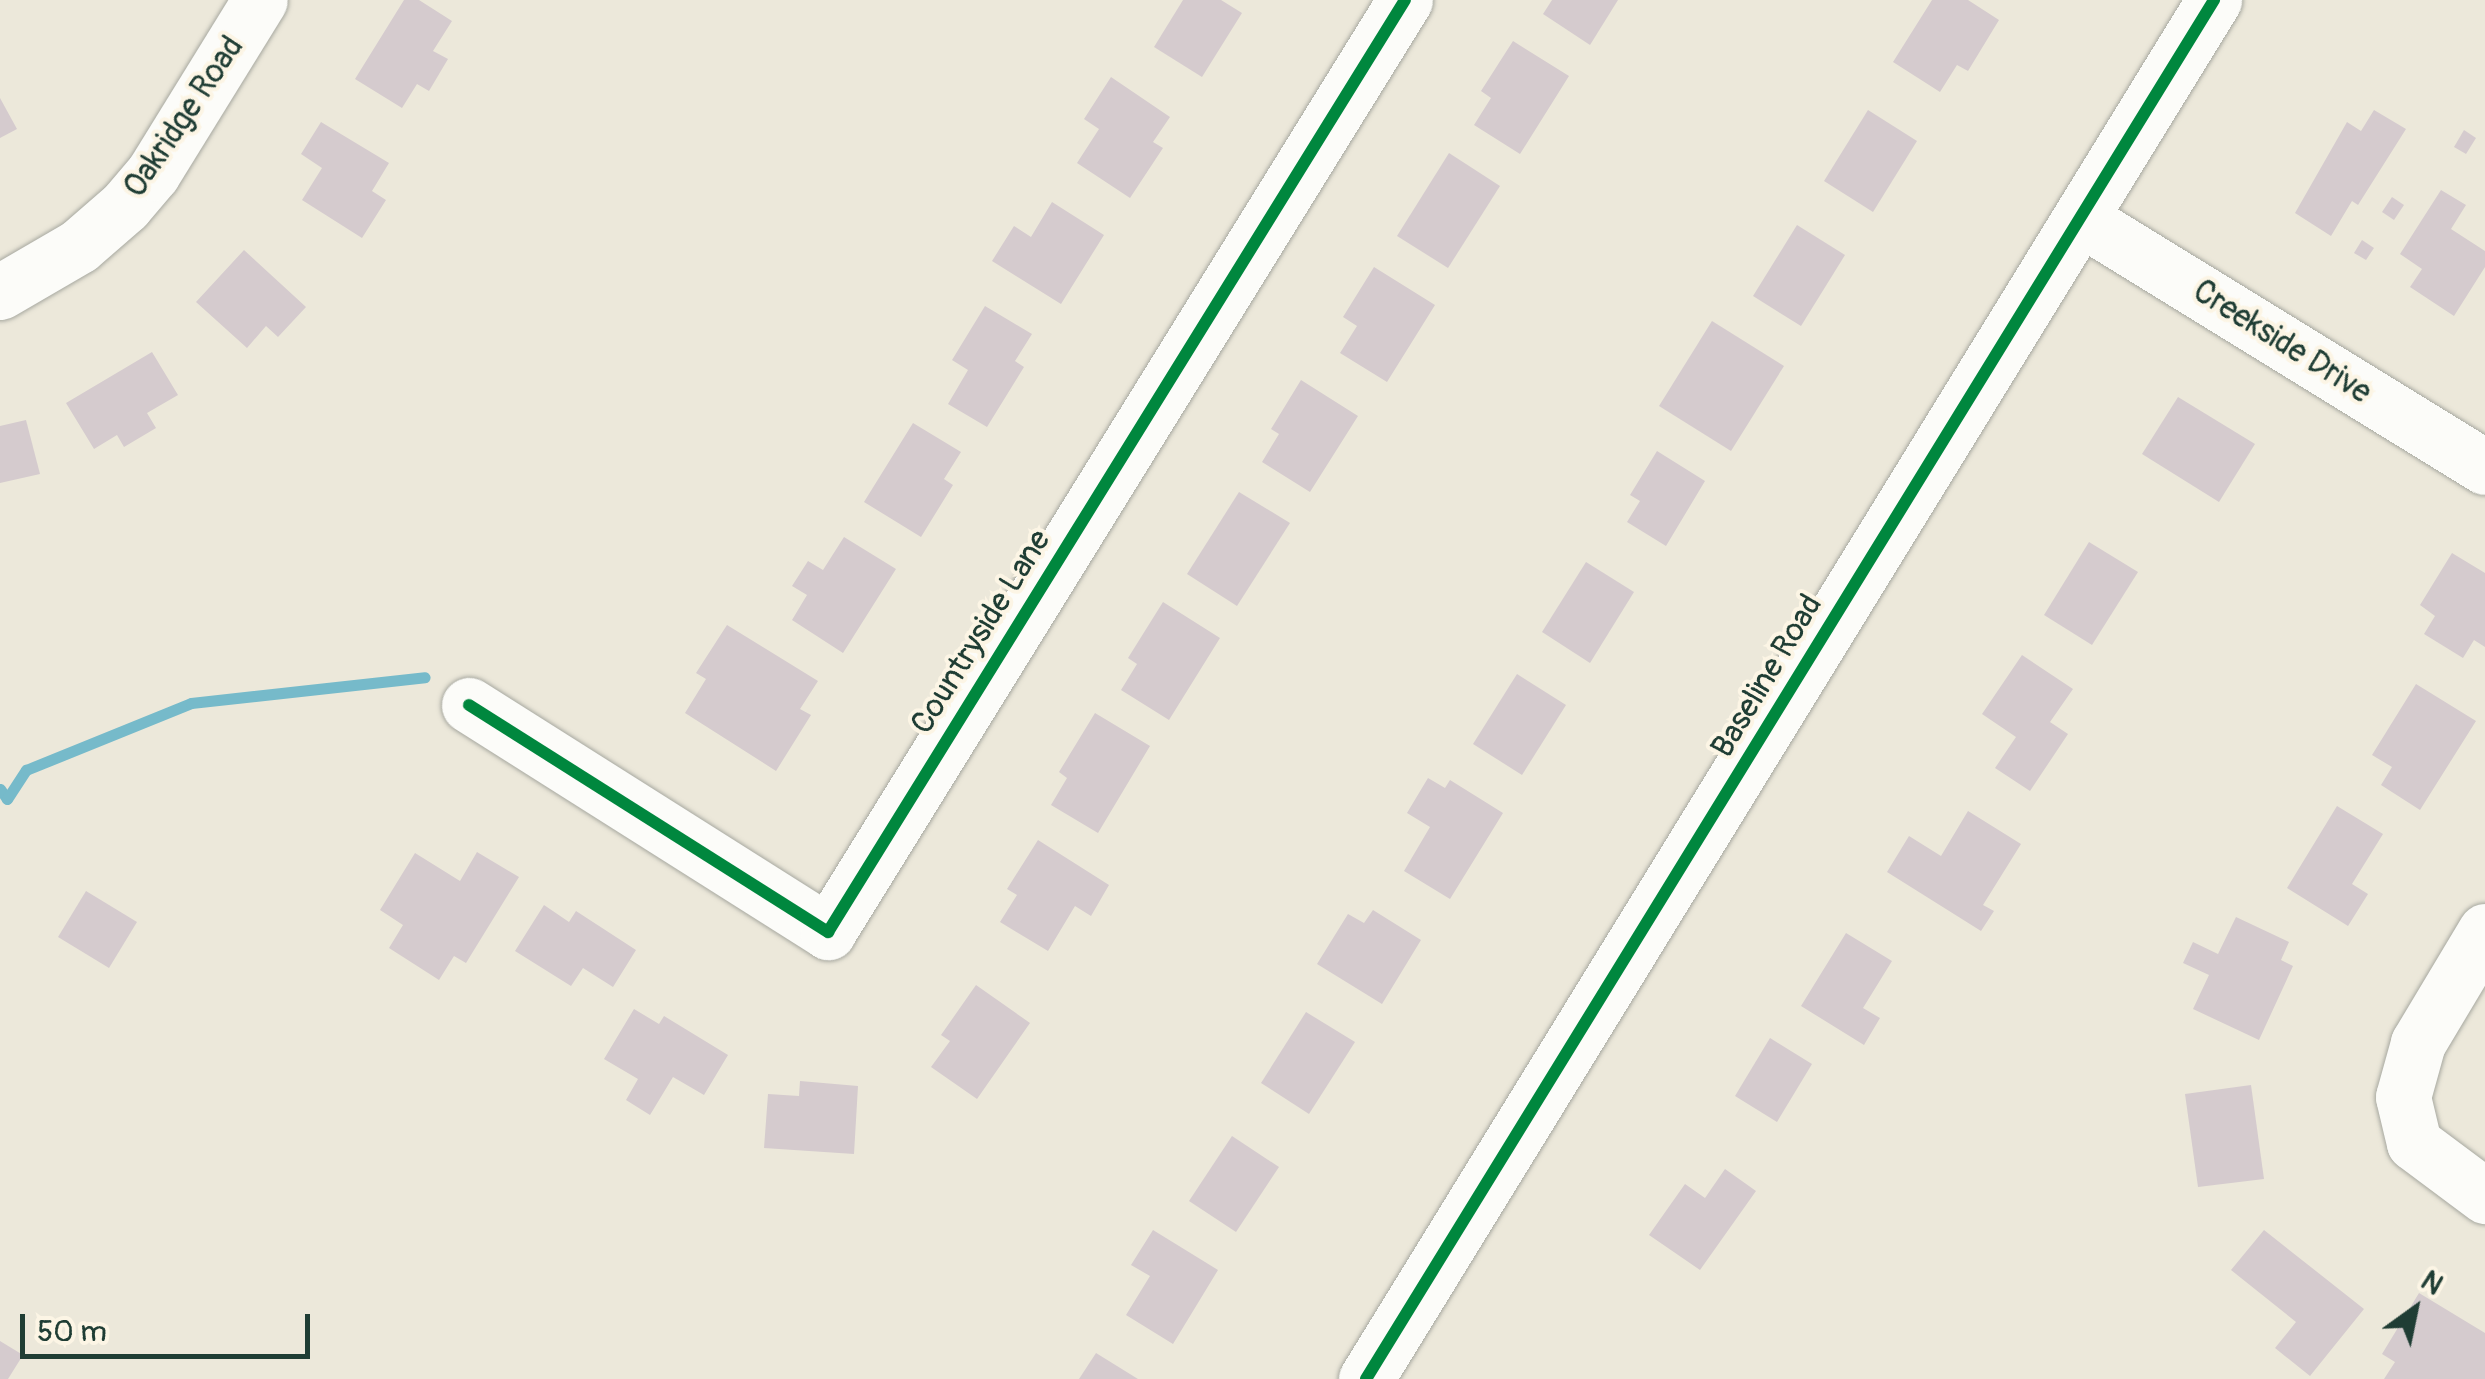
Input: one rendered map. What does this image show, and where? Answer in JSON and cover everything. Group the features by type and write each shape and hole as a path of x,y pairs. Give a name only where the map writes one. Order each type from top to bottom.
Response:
{"street":[{"name":"Oakridge Road","path":"0,292 80,246 125,206 153,173 260,0"},
{"name":"Countryside Lane","path":"469,705 828,932 1405,0"},
{"name":"Baseline Road","path":"1366,1379 2080,218 2208,2"},
{"name":"Creekside Drive","path":"2080,218 2485,466"},
{"path":"2485,931 2418,1043 2403,1097 2414,1143 2485,1196"}],"building":[{"path":"404,0 419,0 452,21 433,51 448,59 429,91 417,84 402,108 355,79"},
{"path":"1183,0 1221,0 1242,13 1202,77 1154,47"},
{"path":"1552,0 1618,0 1590,45 1543,14"},
{"path":"1932,0 1968,0 1999,20 1968,71 1957,65 1940,92 1893,62"},
{"path":"1513,41 1569,76 1520,154 1474,125 1491,98 1481,91"},
{"path":"1111,77 1170,117 1153,142 1163,148 1130,198 1077,163 1099,129 1084,119"},
{"path":"0,98 17,129 0,138"},
{"path":"1868,110 1917,141 1873,212 1824,181"},
{"path":"2374,110 2406,129 2358,205 2352,201 2331,236 2295,213 2347,122 2361,131"},
{"path":"321,122 389,163 372,191 386,200 362,238 302,200 322,168 301,154"},
{"path":"2464,130 2476,138 2466,154 2454,147"},
{"path":"1449,153 1500,186 1448,268 1397,236"},
{"path":"2441,190 2466,205 2451,229 2485,251 2485,267 2454,316 2410,287 2422,269 2400,254"},
{"path":"2392,197 2404,205 2394,220 2382,212"},
{"path":"1052,202 1104,235 1061,304 992,261 1014,226 1031,237"},
{"path":"1797,225 1845,255 1801,326 1753,296"},
{"path":"2362,240 2374,248 2366,260 2354,253"},
{"path":"244,250 306,307 278,337 266,326 247,348 196,302"},
{"path":"1374,267 1435,305 1387,382 1340,353 1357,326 1343,317"},
{"path":"985,306 1032,334 1015,361 1024,367 987,427 948,404 968,370 952,360"},
{"path":"1712,321 1784,366 1731,451 1659,406"},
{"path":"152,352 178,395 147,413 156,428 124,447 117,435 94,449 66,403"},
{"path":"1301,380 1358,416 1310,492 1262,462 1279,434 1271,429"},
{"path":"2178,397 2255,444 2219,502 2142,454"},
{"path":"26,420 40,474 0,483 0,426"},
{"path":"913,423 961,452 944,479 953,485 921,537 864,502"},
{"path":"1657,451 1705,481 1666,546 1627,522 1640,501 1630,495"},
{"path":"1239,492 1290,523 1237,606 1187,574"},
{"path":"844,537 896,569 843,653 792,620 807,595 792,586 808,561 823,570"},
{"path":"2089,542 2138,572 2092,645 2044,615"},
{"path":"2452,553 2485,573 2485,647 2474,640 2463,658 2424,634 2435,616 2420,605"},
{"path":"1586,562 1634,592 1590,663 1542,632"},
{"path":"1163,602 1220,638 1169,720 1121,690 1137,664 1128,658"},
{"path":"727,625 818,681 800,709 811,715 776,771 685,713 706,679 696,673"},
{"path":"2022,655 2073,689 2050,722 2068,734 2030,791 1995,768 2016,737 1982,714"},
{"path":"1517,674 1566,705 1522,775 1473,744"},
{"path":"2416,684 2476,721 2420,810 2381,785 2392,767 2372,755"},
{"path":"1095,713 1150,746 1098,833 1051,805 1067,778 1059,772"},
{"path":"1428,778 1445,788 1450,780 1503,813 1450,899 1404,871 1430,827 1407,813"},
{"path":"2337,806 2383,834 2352,884 2368,894 2348,926 2287,888"},
{"path":"1968,811 2021,844 1983,905 1994,911 1981,931 1887,872 1909,836 1941,856"},
{"path":"1038,840 1109,885 1091,916 1075,906 1048,951 1000,922 1017,895 1007,889"},
{"path":"477,852 519,877 466,963 454,956 439,980 389,948 403,925 380,910 415,853 460,881"},
{"path":"86,891 137,922 109,968 58,937"},
{"path":"544,905 569,922 576,911 636,950 613,987 583,968 571,986 515,951"},
{"path":"1373,910 1421,940 1382,1004 1317,964 1348,914 1364,923"},
{"path":"2236,917 2289,942 2281,960 2293,966 2259,1040 2193,1009 2209,975 2183,963 2193,942 2218,954"},
{"path":"1846,933 1892,961 1863,1008 1880,1018 1864,1045 1801,1006"},
{"path":"976,985 1030,1023 977,1099 931,1067 950,1041 941,1035"},
{"path":"634,1009 659,1024 664,1016 728,1055 704,1095 673,1077 650,1115 626,1100 638,1079 604,1059"},
{"path":"1306,1012 1355,1042 1309,1114 1261,1083"},
{"path":"1770,1038 1812,1064 1777,1122 1735,1096"},
{"path":"800,1081 858,1086 854,1154 764,1148 768,1094 799,1096"},
{"path":"2251,1085 2264,1179 2198,1187 2185,1094"},
{"path":"1232,1136 1279,1167 1236,1232 1189,1201"},
{"path":"1725,1169 1756,1191 1700,1270 1649,1235 1685,1184 1705,1198"},
{"path":"1153,1230 1218,1270 1173,1344 1126,1315 1150,1276 1131,1265"},
{"path":"2264,1230 2364,1309 2310,1376 2275,1348 2296,1322 2231,1270"},
{"path":"2419,1293 2485,1333 2485,1379 2384,1379 2395,1362 2382,1354"},
{"path":"0,1341 23,1355 8,1379 0,1379"},
{"path":"1096,1353 1138,1379 1079,1379"}],"waterway":[{"path":"0,789 7,799 26,770 191,703 425,677"}],"cycle path":[{"path":"469,705 828,932 1405,0"},
{"path":"1366,1379 2214,0"}]}
